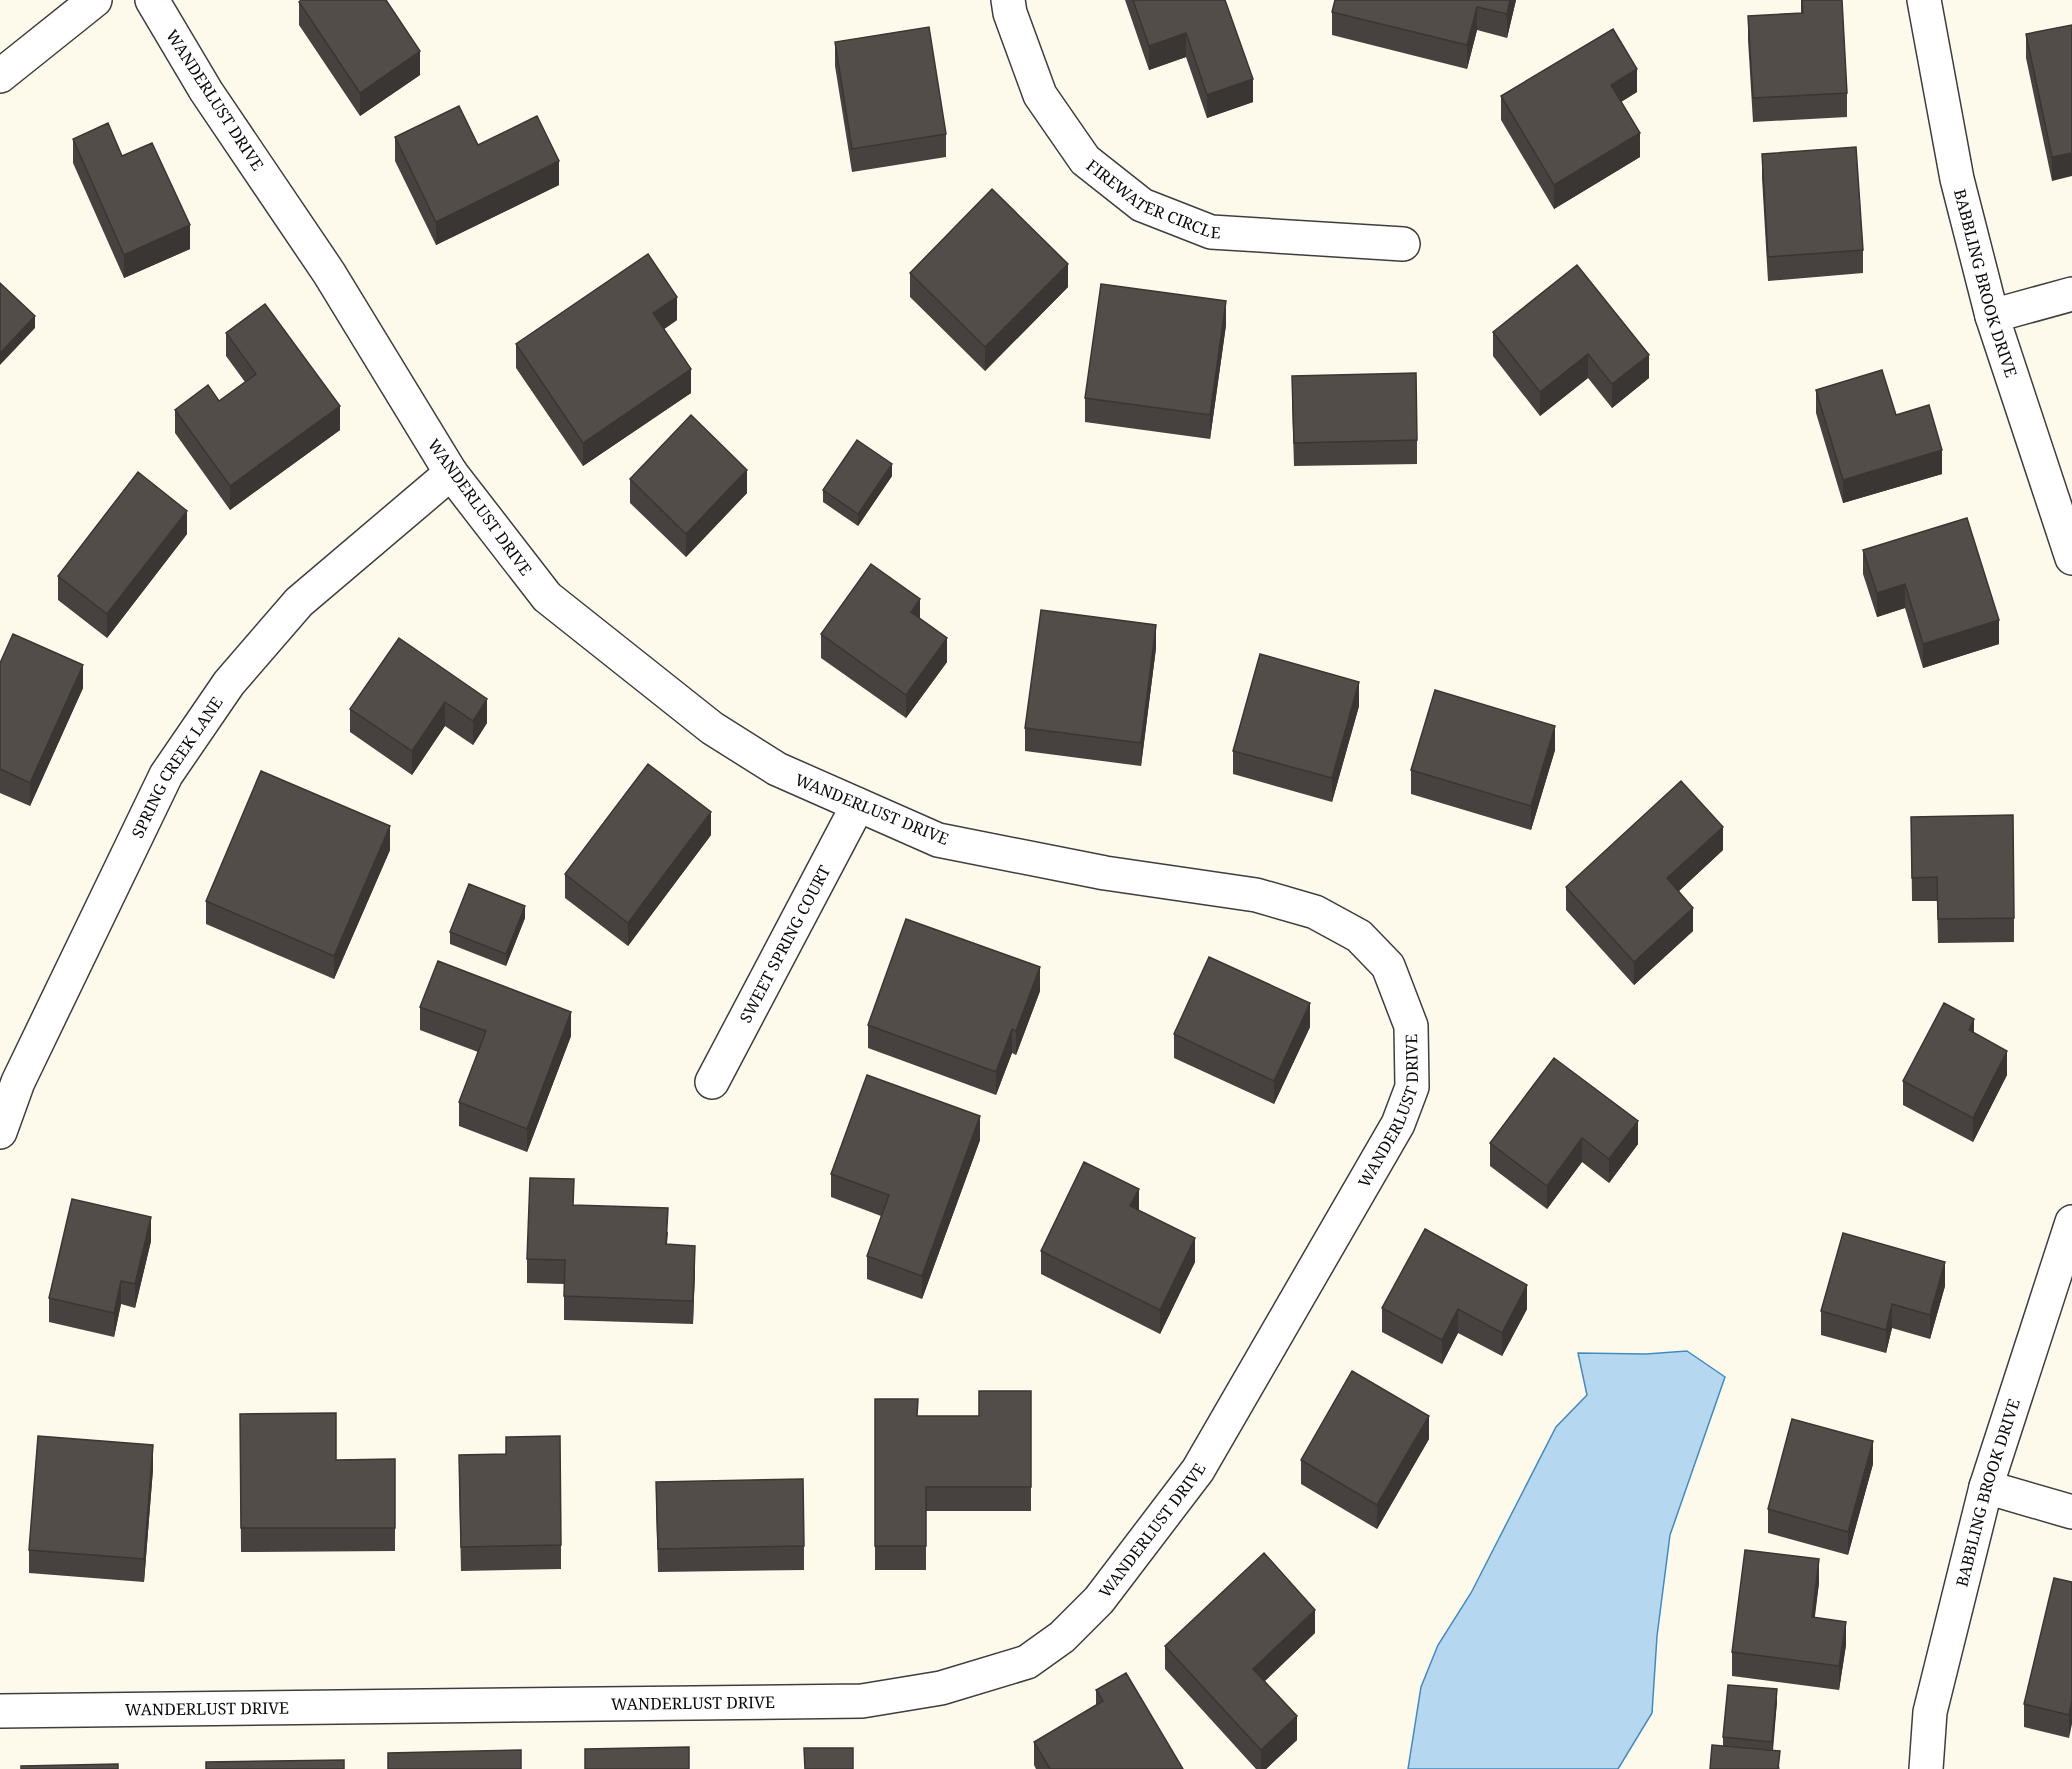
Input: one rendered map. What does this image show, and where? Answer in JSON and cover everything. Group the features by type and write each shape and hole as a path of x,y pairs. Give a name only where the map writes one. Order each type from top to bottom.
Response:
{"street":[{"path":"0,76 95,0"},
{"name":"WANDERLUST DRIVE","path":"0,1711 862,1701 941,1688 1027,1662 1062,1637 1099,1600 1198,1470 1398,1124 1412,1087 1411,1026 1388,966 1359,936 1315,912 1256,895 1105,873 938,840 777,770 712,728 547,597 451,473 329,273 206,92 152,0"},
{"name":"FIREWATER CIRCLE","path":"1008,0 1010,14 1040,95 1085,160 1142,205 1211,232 1403,244"},
{"name":"BABBLING BROOK DRIVE","path":"1924,0 1957,178 1992,316 2072,558"},
{"path":"1992,316 2072,294"},
{"name":"SPRING CREEK LANE","path":"0,1132 18,1083 166,775 178,757 229,683 299,602 451,473"},
{"name":"SWEET SPRING COURT","path":"712,1082 858,805"},
{"name":"BABBLING BROOK DRIVE","path":"1926,1769 1930,1712 1986,1487 2072,1221"},
{"path":"1986,1487 2072,1512"}],"water":[{"path":"1687,1351 1725,1377 1670,1535 1657,1636 1652,1713 1618,1769 1408,1769 1421,1687 1438,1645 1471,1593 1556,1427 1587,1395 1578,1353 1646,1354"}],"building":[{"path":"301,0 386,0 420,51 360,93 299,2"},
{"path":"1133,0 1225,0 1253,79 1207,95 1186,33 1149,46"},
{"path":"1335,0 1510,0 1507,14 1477,7 1467,45 1332,12"},
{"path":"1802,0 1842,0 1847,93 1753,98 1748,16 1803,13"},
{"path":"2072,25 2072,153 2052,157 2026,34"},
{"path":"929,27 946,134 852,149 835,42"},
{"path":"1613,29 1637,69 1611,85 1640,133 1554,185 1501,96"},
{"path":"459,106 478,145 537,116 559,161 436,222 395,137"},
{"path":"108,123 122,156 152,143 190,225 124,255 73,139"},
{"path":"1856,147 1863,250 1768,257 1762,154"},
{"path":"992,189 1068,264 985,347 910,273"},
{"path":"648,254 677,297 653,313 691,369 583,443 516,344"},
{"path":"1577,265 1649,355 1612,384 1588,354 1540,392 1493,332"},
{"path":"0,283 35,316 0,353"},
{"path":"1101,284 1226,301 1210,415 1085,398"},
{"path":"265,304 340,406 230,486 175,410 208,385 219,401 256,374 226,333"},
{"path":"1882,370 1896,415 1929,405 1942,450 1843,480 1816,390"},
{"path":"1416,373 1417,440 1294,443 1292,376"},
{"path":"691,415 747,470 686,534 630,479"},
{"path":"857,440 892,464 858,514 823,490"},
{"path":"138,472 187,511 107,614 58,576"},
{"path":"1967,518 1999,620 1923,644 1905,584 1877,593 1863,550"},
{"path":"871,564 920,599 911,612 947,638 906,695 821,634"},
{"path":"1041,610 1156,625 1141,743 1025,728"},
{"path":"13,634 83,665 30,783 0,769 0,663"},
{"path":"399,638 487,699 473,721 445,702 412,751 350,709"},
{"path":"1260,654 1359,682 1332,778 1233,751"},
{"path":"1435,690 1555,726 1531,806 1411,770"},
{"path":"648,764 711,812 628,923 565,874"},
{"path":"261,771 390,826 334,956 206,901"},
{"path":"1681,781 1723,827 1667,878 1693,908 1634,962 1566,887"},
{"path":"2013,815 2014,918 1938,919 1937,877 1912,878 1911,817"},
{"path":"469,884 525,906 506,954 450,932"},
{"path":"906,919 1040,967 1016,1031 1012,1029 996,1072 868,1025"},
{"path":"1209,957 1310,1003 1274,1081 1174,1034"},
{"path":"438,961 571,1012 527,1129 459,1102 486,1031 420,1007"},
{"path":"1944,1003 1974,1019 1969,1030 2007,1051 1973,1118 1903,1081"},
{"path":"1554,1058 1638,1121 1609,1159 1582,1138 1547,1186 1490,1143"},
{"path":"867,1075 980,1116 922,1276 867,1256 889,1195 831,1174"},
{"path":"1084,1162 1139,1189 1130,1206 1195,1238 1160,1310 1041,1251"},
{"path":"530,1178 574,1179 573,1205 668,1208 666,1244 695,1246 693,1301 564,1296 565,1260 527,1259"},
{"path":"72,1199 151,1217 135,1284 121,1281 114,1313 49,1298"},
{"path":"1425,1229 1527,1285 1502,1333 1458,1309 1442,1340 1382,1308"},
{"path":"1843,1233 1945,1262 1930,1315 1892,1304 1886,1330 1821,1311"},
{"path":"1352,1371 1429,1416 1377,1505 1301,1460"},
{"path":"979,1391 1031,1391 1031,1487 926,1487 926,1546 875,1546 875,1399 918,1399 917,1416 979,1416"},
{"path":"336,1413 336,1460 395,1459 395,1528 241,1528 240,1414"},
{"path":"1792,1419 1873,1441 1848,1532 1768,1509"},
{"path":"38,1436 153,1445 144,1559 29,1550"},
{"path":"560,1436 561,1545 461,1547 459,1455 506,1454 506,1437"},
{"path":"803,1479 804,1546 658,1549 656,1482"},
{"path":"1745,1550 1819,1559 1812,1617 1846,1622 1839,1666 1732,1652"},
{"path":"1264,1553 1315,1610 1253,1669 1297,1716 1261,1750 1165,1646"},
{"path":"2054,1578 2072,1582 2072,1700 2069,1715 2024,1704"},
{"path":"1126,1673 1183,1769 1050,1769 1034,1742 1103,1701 1096,1690"},
{"path":"1728,1685 1777,1689 1772,1742 1723,1737"},
{"path":"1712,1745 1780,1751 1778,1769 1710,1769"},
{"path":"689,1747 689,1769 585,1769 585,1749"},
{"path":"804,1748 853,1748 853,1769 805,1769"},
{"path":"521,1750 521,1769 388,1769 388,1753"},
{"path":"344,1760 344,1769 206,1769 206,1762"},
{"path":"118,1764 118,1769 21,1769 21,1766"}]}
